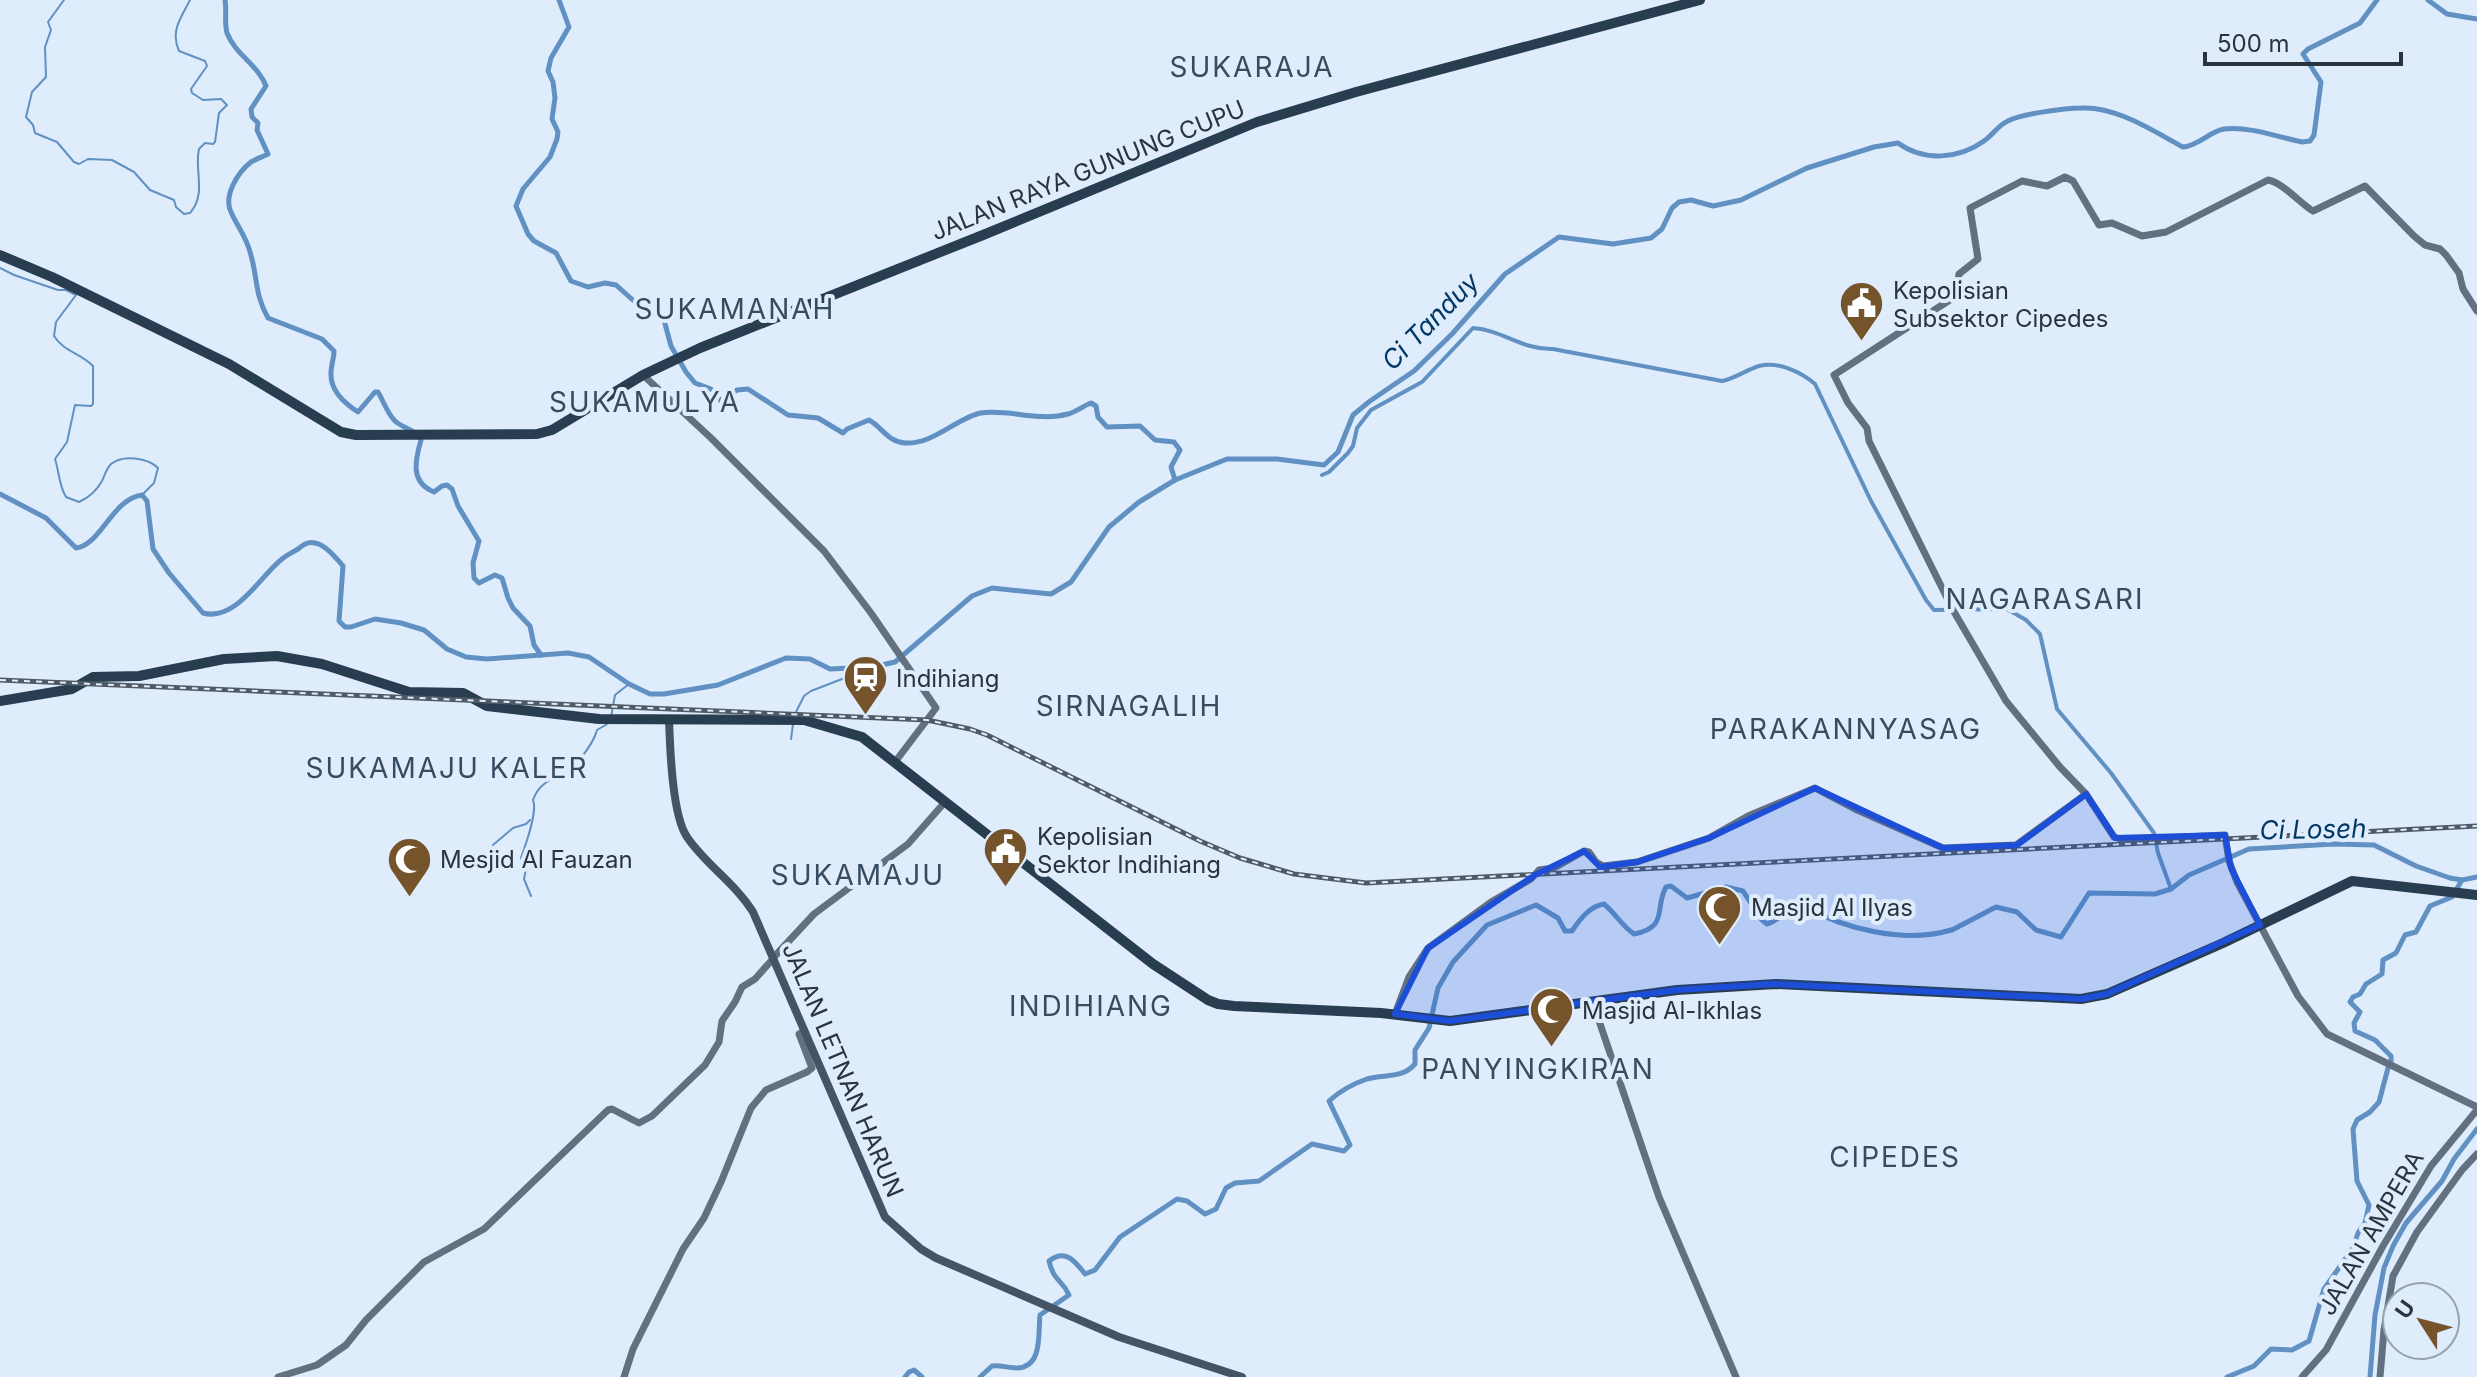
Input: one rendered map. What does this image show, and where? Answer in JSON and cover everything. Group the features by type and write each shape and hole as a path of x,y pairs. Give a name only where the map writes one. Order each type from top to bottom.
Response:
{"highway":[{"name":"JALAN RAYA GUNUNG CUPU","path":"0,255 52,277 229,364 336,430 356,435 513,435 545,432 679,357 1257,122 1356,92 1700,0"},
{"path":"0,701 72,689 93,677 139,676 212,661 277,656 322,664 409,692 463,693 487,706 577,718 667,723 794,719 856,734 1175,980 1214,1003 1252,1008 1395,1014 1447,1021 1693,988 1774,984 2081,999 2107,994 2352,881 2477,895"},
{"path":"1588,1002 1596,1015 1606,1000"}],"main road":[{"name":"JALAN LETNAN HARUN","path":"667,723 674,799 679,819 688,838 732,883 747,907 885,1217 921,1249 943,1263 1119,1337 1228,1375 1242,1377"}],"street":[{"path":"2476,1108 2330,1036 2298,996 2260,925 2233,873 2225,835 2115,838 2086,794 2018,718 1988,672 1891,486 1869,441 1867,428 1848,403 1834,375 1954,298 1959,274 1978,259 1970,208 2022,181 2047,186 2065,177 2073,181 2099,225 2112,223 2144,236 2174,230 2268,180 2279,183 2313,211 2363,185 2414,236 2446,255 2459,273 2463,289 2477,311"},
{"path":"643,375 824,551 936,708 895,762"},
{"path":"1395,1014 1409,977 1428,948 1539,870 1554,868 1584,851 1603,866 1637,862 1709,838 1748,816 1815,788 1943,848 2016,845 2086,794"},
{"path":"278,1377 317,1365 346,1345 366,1320 424,1262 484,1229 608,1110 612,1109 639,1123 652,1116 705,1065 719,1042 722,1021 742,987 757,977 823,906 908,844 945,802"},
{"path":"1596,1015 1659,1197 1736,1377"},
{"path":"624,1377 637,1341 683,1249 704,1218 748,1113 760,1095 812,1068 799,1034 803,1032"},
{"name":"JALAN AMPERA","path":"2302,1377 2326,1350 2431,1166 2476,1108"},
{"path":"2380,1377 2393,1276 2417,1232 2477,1154"}],"highlighted area":[{"path":"1815,788 1943,848 2017,845 2086,794 2115,838 2225,835 2231,868 2260,925 2107,994 2081,999 1774,984 1677,990 1450,1021 1395,1014 1428,948 1535,875 1584,851 1600,867 1637,862 1709,838"}],"waterway":[{"path":"64,0 48,22 51,30 45,47 46,77 32,92 26,117 35,133 57,142 74,162 112,160 134,172 150,190 174,200 176,207 184,214 190,213 198,198 199,149 205,143 215,142 219,113 227,105 221,99 203,100 192,93 191,89 207,66 205,61 179,51 177,44 178,25 190,0"},
{"path":"225,0 227,33 266,86 251,109 268,154 251,162 241,172 230,192 229,206 248,246 258,293 268,318 322,339 334,351 331,379 335,390 358,412 378,392 395,421 419,436 416,470 421,483 434,492 447,485 452,489 458,506 479,541 473,563 474,578 479,583 495,575 502,578 513,608 530,626 534,645 541,655"},
{"path":"559,0 569,27 551,58 548,71 553,82 555,98 552,119 558,132 557,139 550,157 523,189 516,206 528,234 534,241 556,253 571,281 588,287 605,283 616,285 635,302 664,320 671,346 695,383 711,389 721,401 737,390 748,389 788,415 818,418 843,433 869,420 890,437 905,443 925,440 981,413 1057,416 1091,403 1096,406 1098,417 1107,427 1140,426 1155,440 1174,442 1180,450 1171,467 1175,480"},
{"name":"Ci Tanduy","path":"0,494 46,518 76,548 93,539 123,505 142,495 147,501 153,549 203,613 215,614 237,604 282,559 312,543 327,549 343,566 339,621 345,627 375,619 401,623 424,630 447,649 466,657 487,659 568,653 589,657 650,694 718,685 786,658 810,659 830,669 873,667 895,662 972,596 992,588 1051,594 1071,582 1109,527 1139,502 1175,480 1227,459 1277,459 1324,465 1338,452 1353,415 1414,371 1505,274 1559,237 1613,244 1651,238 1662,229 1672,208 1679,202 1691,200 1713,206 1741,200 1807,168 1874,147 1898,143 1919,153 1953,155 1987,139 2008,121 2054,110 2094,108 2121,115 2183,147 2195,144 2219,130 2234,128 2310,141 2314,135 2321,82 2303,54 2360,23 2377,0"},
{"name":"Ci Tanduy","path":"2428,0 2447,14 2477,19"},
{"path":"0,268 76,295 56,322 54,336 63,346 93,366 93,404 75,405 67,442 55,459 66,497 79,502 86,498 95,491 111,464 129,458 148,462 158,468 154,483 142,495"},
{"path":"1322,475 1348,453 1357,428 1371,410 1422,382 1473,328 1532,346 1722,381 1766,365 1781,366 1803,375 1815,384 1871,501 1934,610 2007,609 2026,620 2040,634 2057,709 2111,773 2154,833 2171,889"},
{"path":"795,714 804,696 811,691 873,667"},
{"path":"611,717 615,695 629,684"},
{"path":"531,896 524,879 526,869 521,858 536,793 544,784 572,771 597,730 609,723"},
{"path":"791,739 793,724"},
{"path":"493,845 513,828 530,820"},
{"name":"Ci Loseh","path":"1952,930 1996,907 2017,912 2036,930 2061,937 2089,893 2155,894 2171,889 2189,875 2249,849 2374,845 2416,866 2450,878 2462,880 2477,877"},
{"path":"2391,1062 2391,1056 2375,1040 2355,1031 2354,1023 2360,1012 2350,1002 2366,984 2382,974 2383,960 2396,953 2405,935 2416,932 2430,906 2452,897 2462,880"},
{"name":"Ci Loseh","path":"980,1377 992,1366 1017,1368 1025,1366 1035,1356 1040,1315 1069,1295 1051,1268 1049,1261 1055,1257 1069,1258 1085,1274 1095,1270 1120,1237 1177,1199 1187,1201 1205,1214 1216,1209 1226,1188 1235,1183 1259,1181 1312,1144 1344,1151 1350,1145 1329,1101 1356,1083 1399,1074 1415,1064 1415,1050 1429,1028 1438,988 1453,962 1487,925 1536,905 1558,918 1565,931 1572,931 1590,910 1604,904 1634,934 1645,931 1656,922 1666,887 1671,886 1687,898 1726,887 1743,891 1767,924 1802,905 1836,921 1875,932 1914,935 1951,930"},
{"path":"2227,1377 2254,1366 2271,1349 2292,1350 2309,1341 2324,1289 2353,1248 2365,1223 2369,1205 2357,1181 2353,1129 2357,1120 2379,1102 2388,1068"},
{"path":"2370,1377 2375,1315 2384,1268 2393,1246 2406,1223 2442,1181 2477,1129"},
{"name":"Ci Loseh","path":"905,1377 914,1370 922,1377"}],"railway":[{"path":"0,680 927,720 987,735 1240,858 1294,874 1366,883 2477,826"}],"place":[{"name":"Kepolisian Subsektor Cipedes","path":"1862,343"},
{"name":"Indihiang","path":"865,717"},
{"name":"Kepolisian Sektor Indihiang","path":"1006,889"},
{"name":"Mesjid Al Fauzan","path":"409,898"},
{"name":"Masjid Al Ilyas","path":"1720,946"},
{"name":"Masjid Al-Ikhlas","path":"1551,1049"}],"district":[{"name":"SUKARAJA","path":"1252,67"},
{"name":"SUKAMANAH","path":"735,309"},
{"name":"SUKAMULYA","path":"645,402"},
{"name":"NAGARASARI","path":"2045,599"},
{"name":"SIRNAGALIH","path":"1129,706"},
{"name":"PARAKANNYASAG","path":"1846,729"},
{"name":"SUKAMAJU KALER","path":"447,768"},
{"name":"SUKAMAJU","path":"858,875"},
{"name":"INDIHIANG","path":"1091,1006"},
{"name":"PANYINGKIRAN","path":"1538,1069"},
{"name":"CIPEDES","path":"1895,1157"}]}
